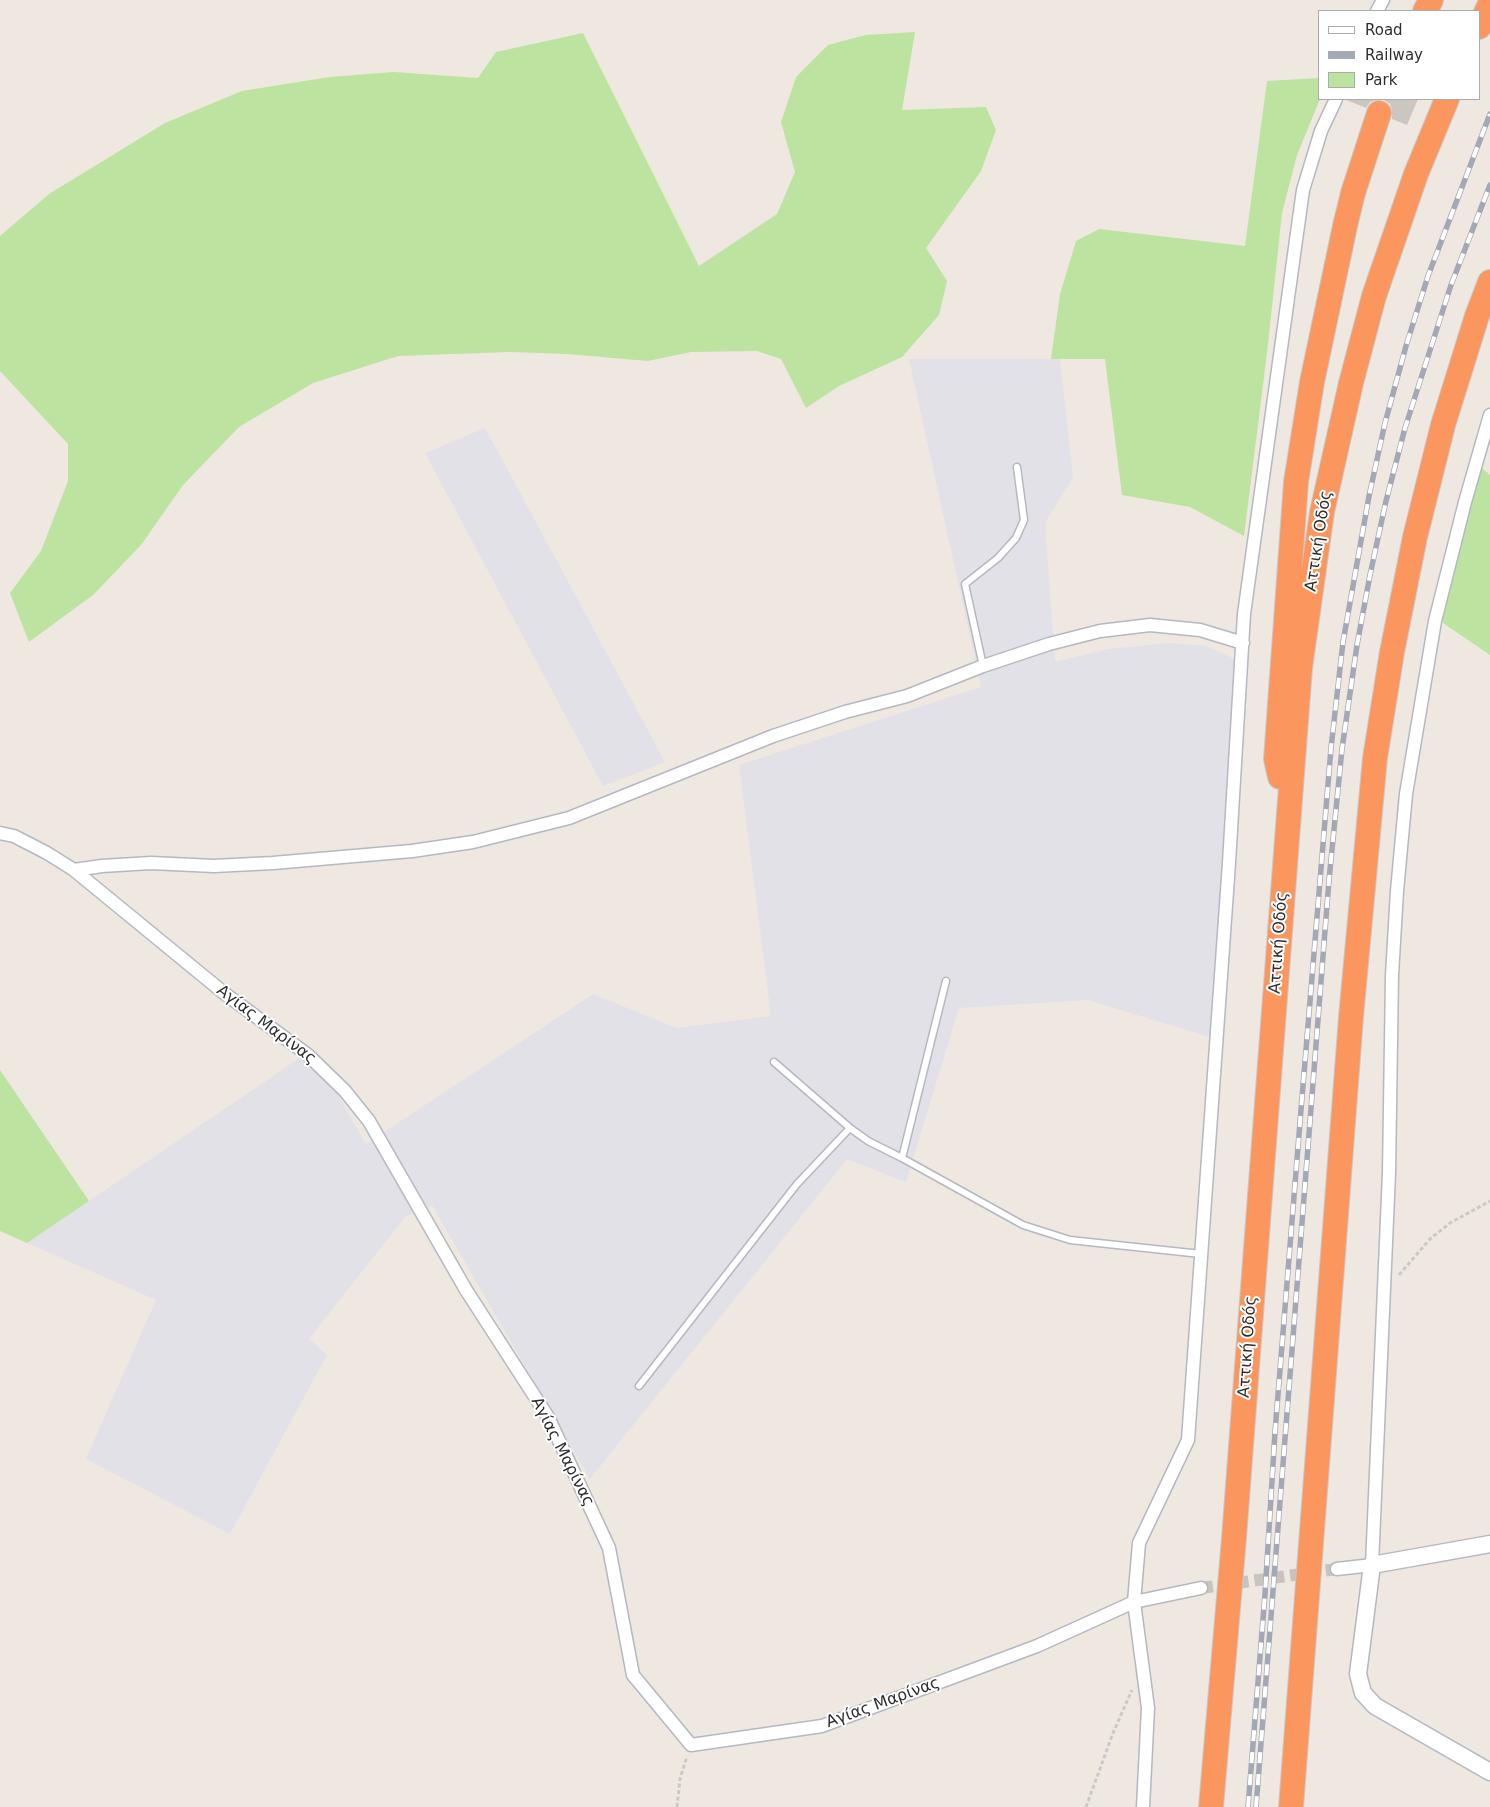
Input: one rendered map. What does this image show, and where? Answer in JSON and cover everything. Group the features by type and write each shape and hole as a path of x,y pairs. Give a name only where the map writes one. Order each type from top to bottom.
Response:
{"highway":[{"path":"1480,25 1490,4"},
{"name":"Αττική Οδός","path":"1211,1807 1234,1538 1300,668 1322,512 1351,383 1374,296 1416,174 1447,100"},
{"path":"1289,818 1276,759 1296,482 1312,382 1345,226 1353,193 1379,114"},
{"path":"1291,1807 1352,1018 1375,758 1392,652 1415,537 1443,425 1477,316 1490,282"},
{"path":"1443,425 1490,327"}],"street":[{"path":"1144,1807 1148,1708 1134,1602 1139,1543 1188,1440 1228,873 1244,614 1303,190 1321,131 1336,100"},
{"path":"1490,415 1465,502 1435,620 1406,794 1392,975 1389,1173 1372,1565 1358,1674 1363,1693 1383,1712 1490,1772"},
{"path":"74,870 151,863 214,866 282,863 403,852 473,842 569,818 773,736 845,712 907,696 984,666 1049,644 1100,631 1150,625 1200,630 1243,642"},
{"name":"Αγίας Μαρίνας","path":"0,833 14,836 47,852 74,870 224,993 308,1054 345,1091 369,1121 466,1290 548,1417 609,1548 633,1675 690,1746 822,1726 1037,1646 1134,1602 1201,1588"},
{"path":"1337,1569 1372,1565 1490,1544"}],"lane":[{"path":"984,666 965,584 998,558 1016,538 1024,520 1017,467"},
{"path":"902,1158 946,981"},
{"path":"774,1062 850,1128 868,1141 1022,1224 1070,1240 1201,1254"},
{"path":"639,1386 797,1184 850,1128"}],"path":[{"path":"1383,1298 1402,1270 1430,1239 1450,1223 1490,1201"},
{"path":"1086,1807 1113,1733 1142,1666"},
{"path":"677,1807 680,1779 690,1746"}],"shaded area":[{"path":"909,359 1060,359 1073,477 1045,523 1055,662 1108,649 1170,643 1206,646 1237,660 1216,1039 1088,1000 959,1008 906,1182 847,1159 590,1479 432,1205 405,1217 309,1339 327,1355 230,1534 86,1459 156,1300 27,1243 301,1057 338,1095 366,1144 593,994 677,1028 771,1016 739,765 981,687"},
{"path":"485,428 665,762 603,786 425,453"}],"green space":[{"path":"915,32 902,110 986,107 996,130 981,171 926,248 947,281 939,315 902,357 839,386 806,408 781,359 757,351 691,352 648,361 567,354 509,352 398,356 313,383 239,427 183,485 141,545 93,595 29,642 10,593 41,551 68,481 68,444 0,371 0,236 49,194 165,123 242,91 330,77 394,72 478,78 496,52 583,33 699,266 777,214 795,172 781,122 796,77 828,45 866,35"},
{"path":"1318,78 1318,100 1320,100 1297,155 1282,213 1244,536 1190,507 1122,495 1105,359 1051,359 1060,294 1076,241 1099,229 1245,246 1267,81"},
{"path":"1481,467 1490,475 1490,655 1440,621"},
{"path":"0,1070 89,1201 27,1243 0,1231"}],"building":[{"path":"1346,100 1376,100 1370,102 1366,108"},
{"path":"1384,100 1418,100 1407,125 1392,119 1390,104"}],"tunnel":[{"path":"1201,1588 1337,1569"}],"railway":[{"path":"1248,1807 1300,1122 1331,748 1343,642 1369,496 1385,423 1406,346 1428,276 1490,114"},
{"path":"1256,1807 1329,880 1342,749 1357,645 1386,501 1405,428 1451,285 1490,185"}]}
